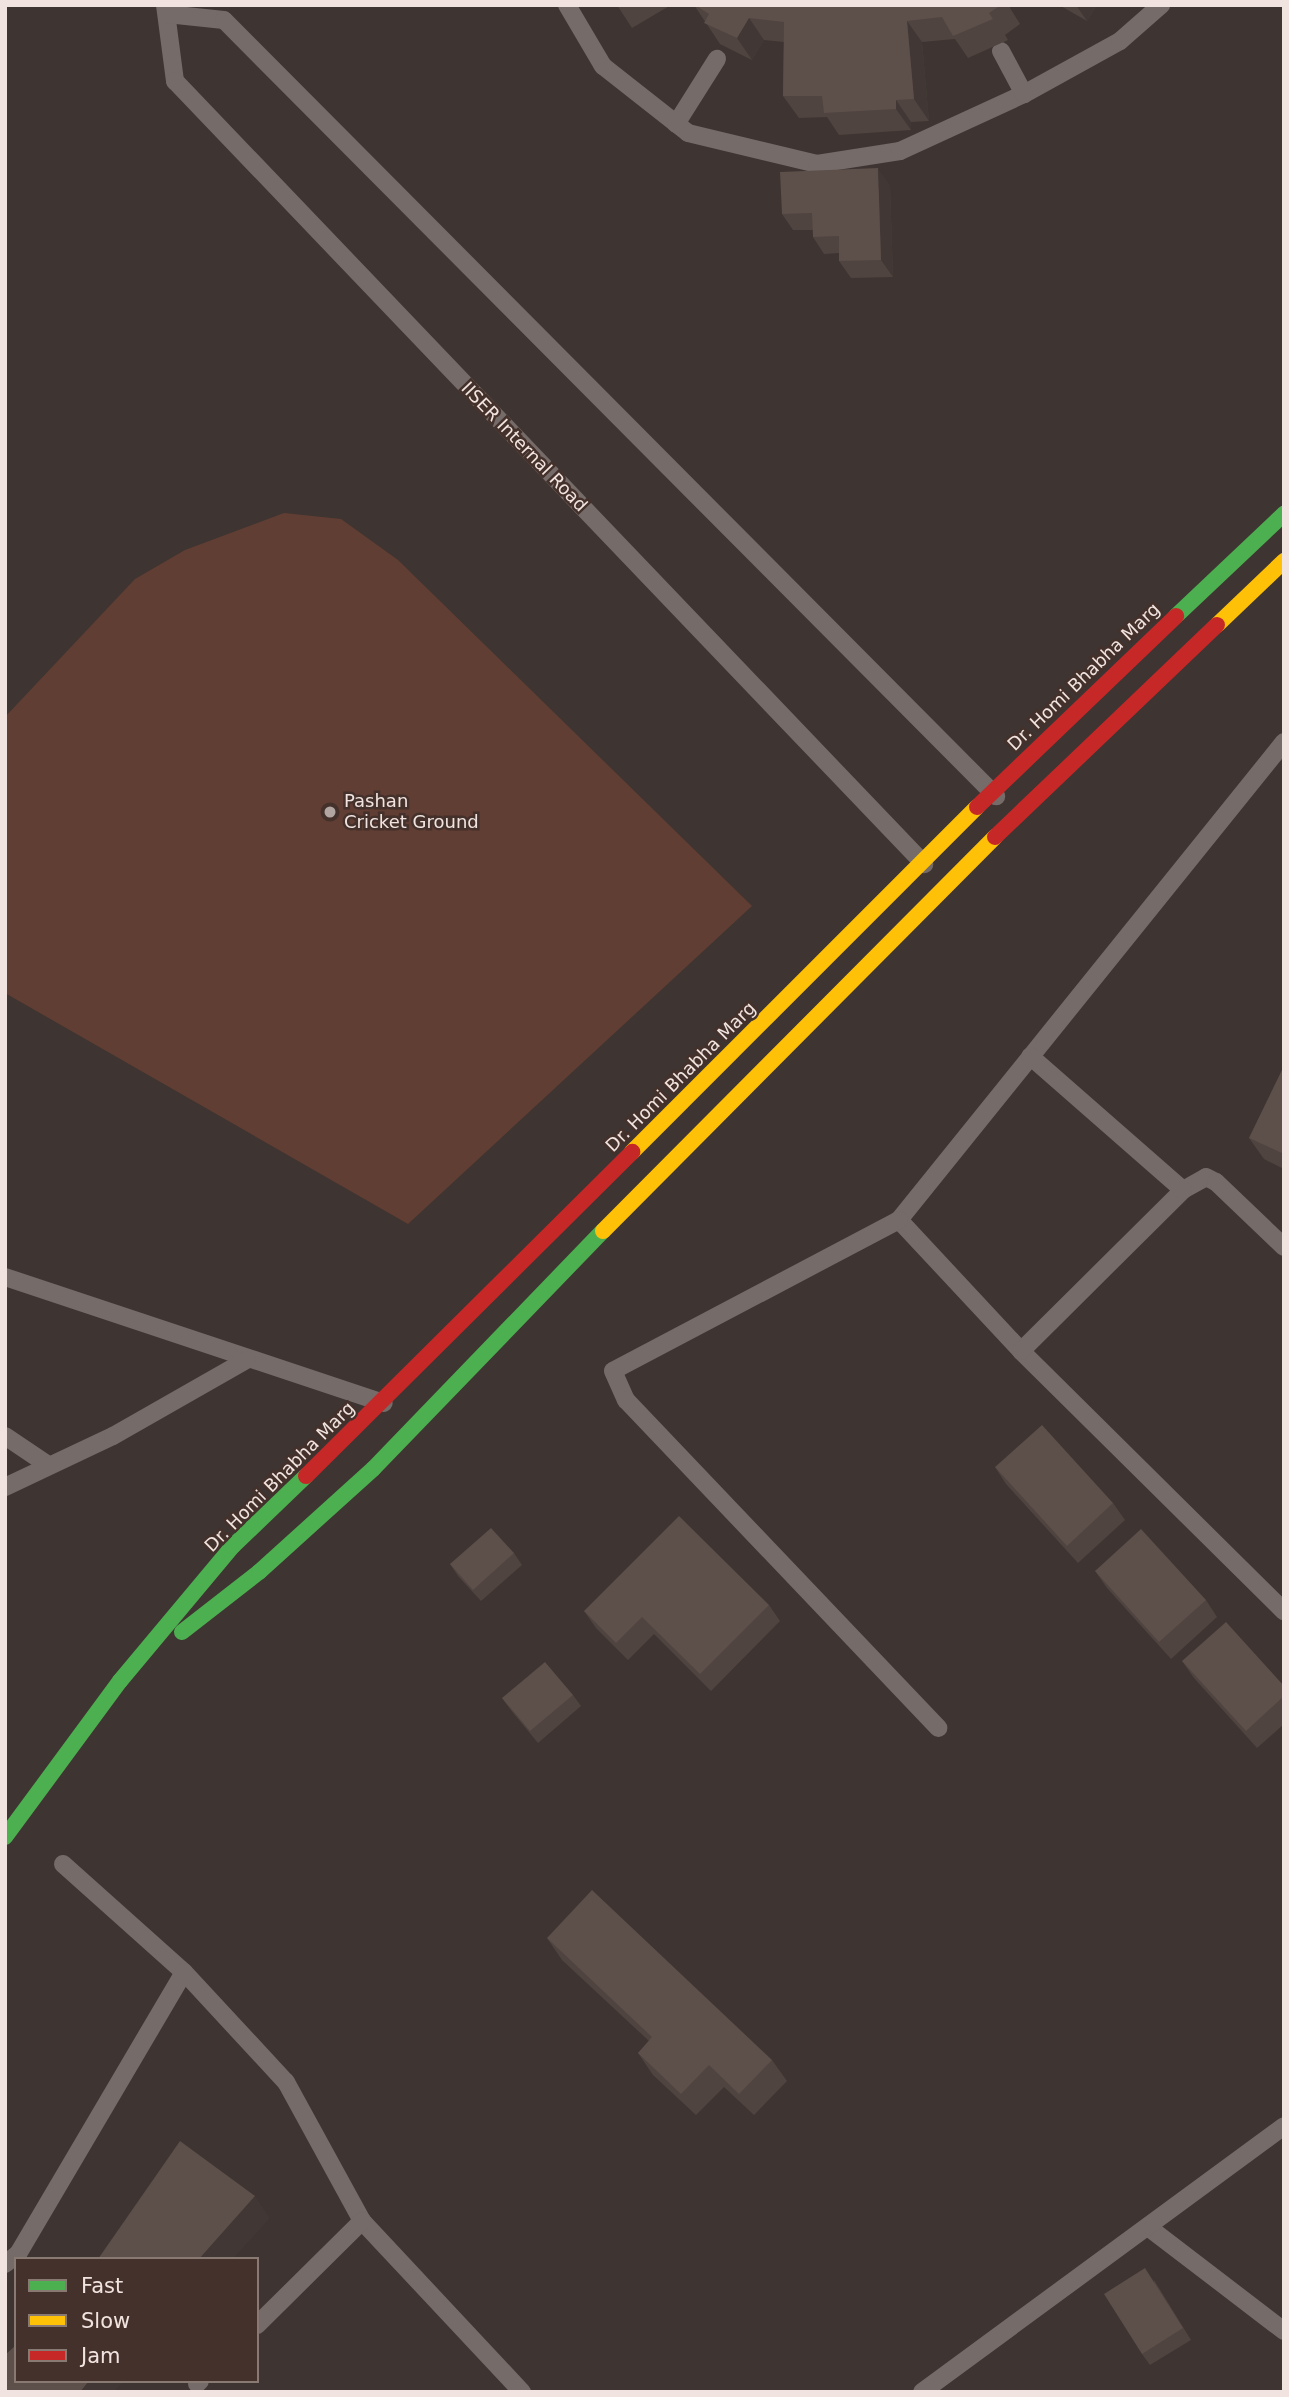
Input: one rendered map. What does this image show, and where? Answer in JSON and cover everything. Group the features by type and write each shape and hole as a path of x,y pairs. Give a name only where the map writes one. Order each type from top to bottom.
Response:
{"main road":[{"name":"Dr. Homi Bhabha Marg","path":"5,1837 120,1681 233,1546 383,1403 991,791 1284,514"},
{"name":"Dr. Homi Bhabha Marg","path":"120,1681 259,1573 431,1412 722,1110 1017,815 1284,561"}],"lane":[{"path":"567,5 603,66 688,133 817,164 900,151 1024,94 1120,41 1161,5"},
{"name":"IISER Internal Road","path":"947,886 175,81 166,9 224,20 1017,815"},
{"path":"1000,51 1024,94"},
{"path":"676,124 717,59"},
{"path":"938,1728 626,1400 613,1371 899,1220 1284,742"},
{"path":"1030,1056 1183,1190"},
{"path":"1021,1351 1183,1190 1206,1177 1216,1182 1284,1247"},
{"path":"899,1220 1021,1351 1284,1611"},
{"path":"5,1277 246,1360 383,1403 431,1412"},
{"path":"5,1487 113,1436 246,1360"},
{"path":"5,1436 48,1465"},
{"path":"63,1864 184,1972 286,2082 362,2221 522,2392"},
{"path":"5,2263 18,2254 184,1972"},
{"path":"922,2392 1284,2126"},
{"path":"259,2323 362,2221"},
{"path":"1148,2227 1284,2331"}],"shaded area":[{"name":"Pashan Cricket Ground","path":"284,513 341,519 398,560 752,906 408,1224 5,993 5,717 135,579 185,550"}],"building":[{"path":"695,5 1001,5 989,13 993,19 953,36 942,17 907,21 914,99 896,100 896,109 824,113 822,96 783,96 784,22 749,18 737,38 704,23 709,14"},
{"path":"878,168 881,260 839,261 839,236 813,237 812,213 782,214 780,172"},
{"path":"1284,1066 1284,1154 1249,1138"},
{"path":"1042,1425 1113,1503 1067,1546 995,1467"},
{"path":"679,1516 769,1605 700,1674 642,1617 616,1643 584,1611"},
{"path":"491,1528 514,1553 473,1590 450,1564"},
{"path":"1141,1529 1206,1600 1159,1642 1095,1571"},
{"path":"1226,1622 1284,1686 1284,1696 1246,1731 1182,1661"},
{"path":"545,1662 573,1695 530,1731 502,1698"},
{"path":"592,1890 772,2060 739,2094 709,2065 681,2094 638,2053 652,2037 547,1938"},
{"path":"180,2141 255,2196 201,2257 99,2257"},
{"path":"1145,2268 1183,2328 1142,2354 1104,2294"},
{"path":"14,2347 14,2383 87,2383 80,2392 5,2392 5,2355"}],"traffic: fast":[{"path":"1176,616 1284,514"},
{"path":"182,1632 259,1572 373,1469 603,1231"},
{"path":"5,1837 120,1681 233,1546 306,1476"}],"traffic: slow":[{"path":"1217,625 1284,561"},
{"path":"632,1152 977,807"},
{"path":"603,1231 995,837"}],"traffic: jam":[{"path":"977,807 1176,616"},
{"path":"995,837 1217,625"},
{"path":"306,1476 632,1152"}],"place":[{"name":"Pashan Cricket Ground","path":"330,812"}]}
